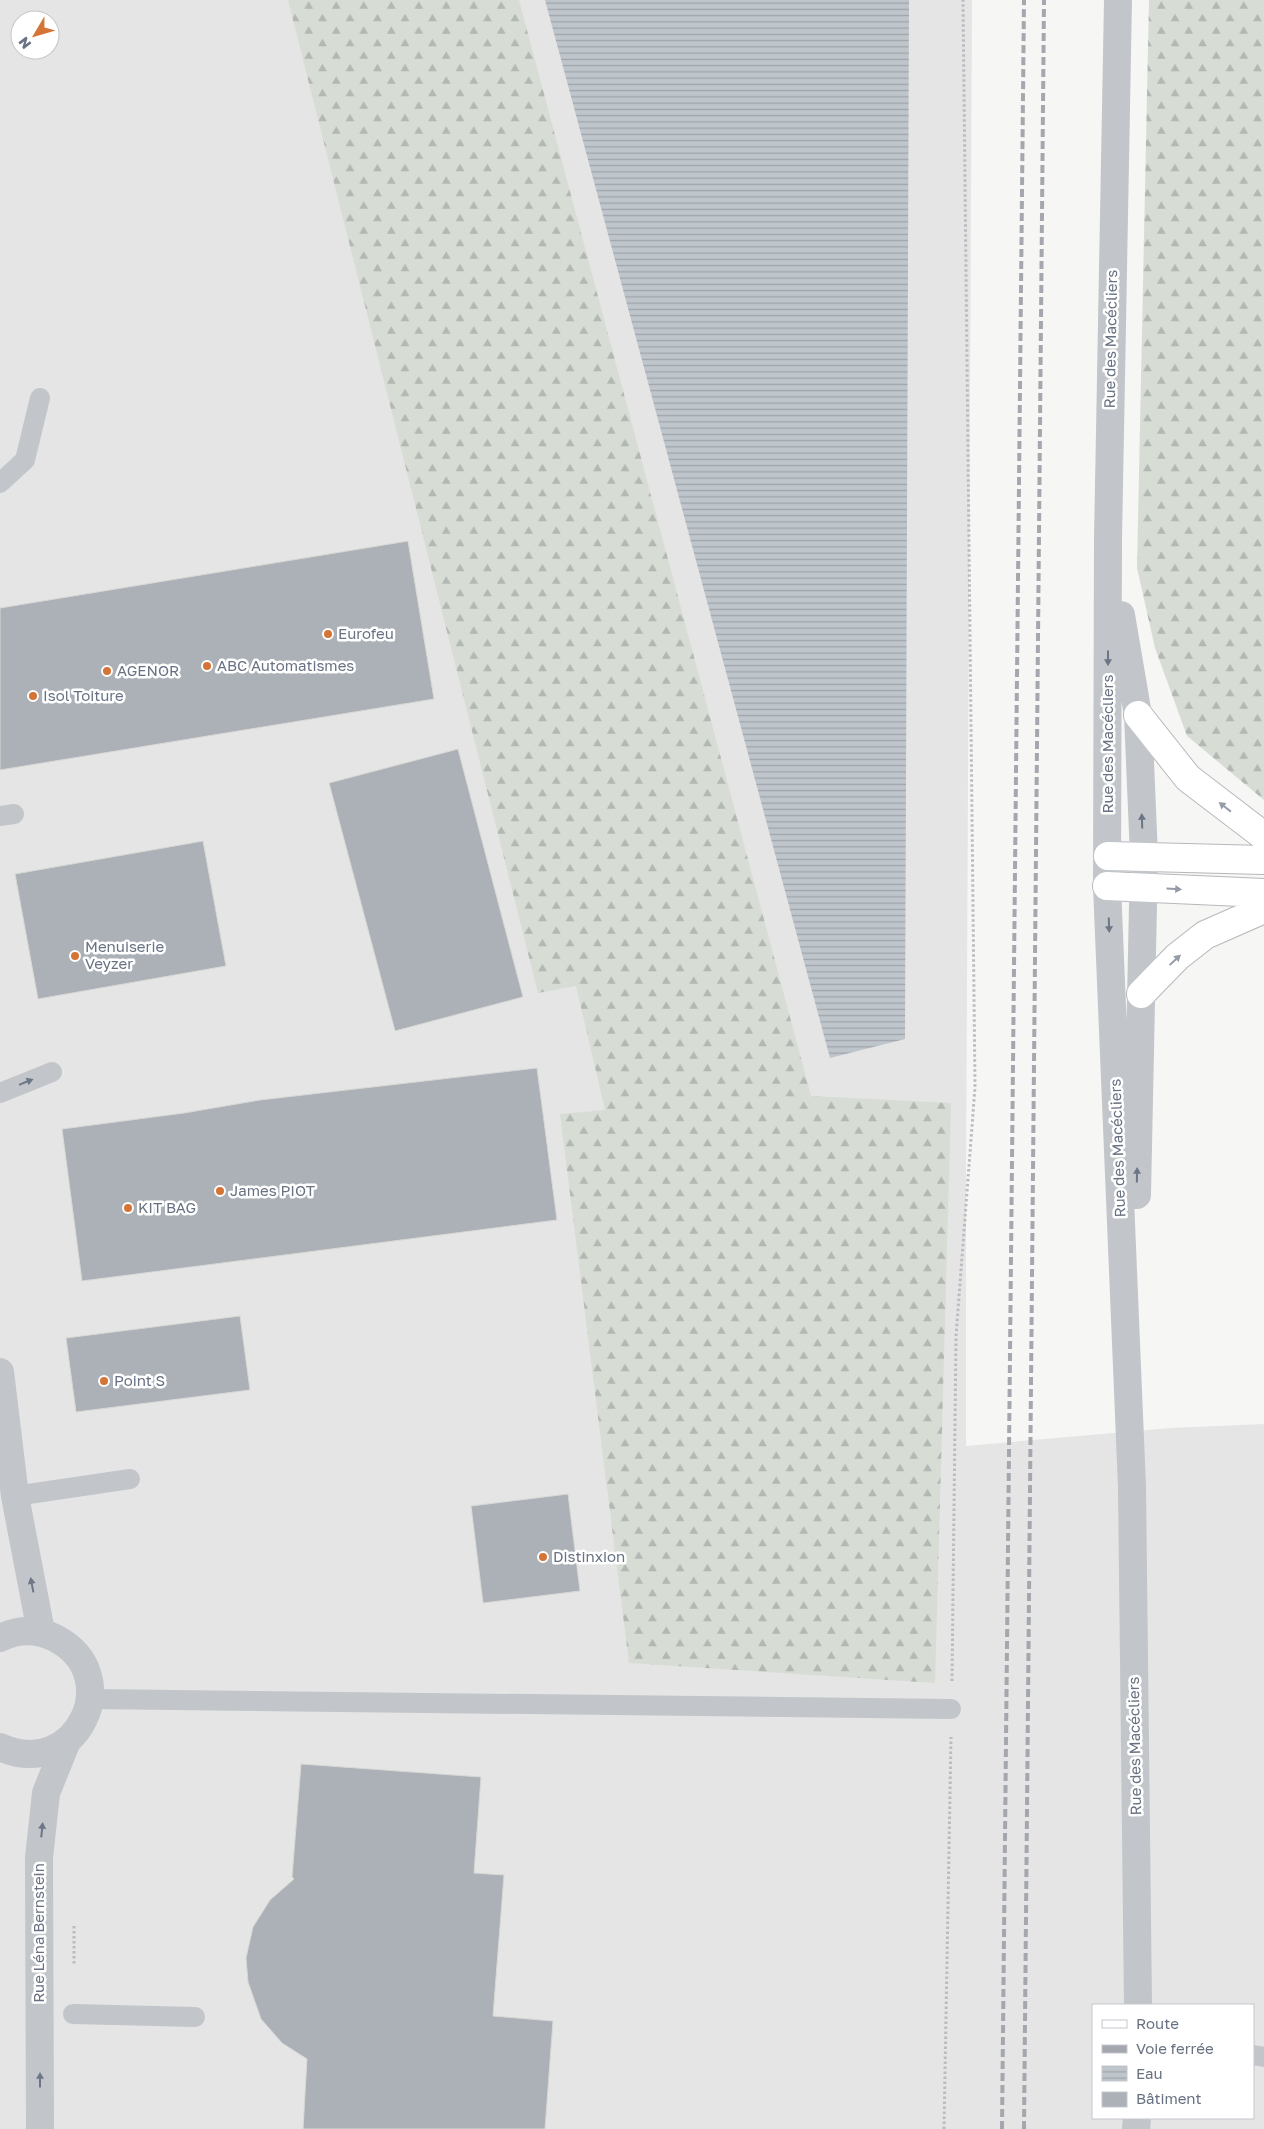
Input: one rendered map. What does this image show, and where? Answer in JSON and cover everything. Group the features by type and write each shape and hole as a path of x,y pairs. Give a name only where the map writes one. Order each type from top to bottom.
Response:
{"main road":[{"path":"1138,715 1188,778 1264,836"},
{"path":"1108,856 1264,860"},
{"path":"1107,886 1264,893"},
{"path":"1140,994 1176,958 1205,935 1264,909"}],"street":[{"name":"Rue des Macécliers","path":"1118,0 1108,539 1107,886 1132,1487"},
{"name":"Rue des Macécliers","path":"1108,539 1138,715 1144,856 1132,1487 1138,2004"},
{"path":"0,1372 15,1496 41,1632"},
{"path":"0,1638 28,1630 41,1632 66,1643 81,1659 89,1678 90,1700 86,1715 78,1729 67,1741 50,1751 31,1755 12,1752 0,1747"},
{"name":"Rue Léna Bernstein","path":"40,2129 39,1858 46,1794 67,1741"}],"lane":[{"path":"0,483 24,460 40,398"},
{"path":"0,1093 52,1072"},
{"path":"15,1496 130,1479"},
{"path":"90,1700 951,1709"},
{"path":"73,2014 195,2017"}],"path":[{"path":"944,2129 956,1336 975,1087 963,0"}],"shaded area":[{"path":"0,0 972,0 966,1446 1171,1428 1264,1424 1264,2129 0,2129"}],"green space":[{"path":"288,0 519,0 811,1096 951,1103 935,1683 629,1663 560,1114 605,1110 576,986 538,993"},
{"path":"1149,0 1264,0 1264,800 1187,736 1155,648 1137,568"}],"water":[{"path":"545,0 909,0 905,1039 830,1058"}],"building":[{"path":"408,541 434,699 0,770 0,608"},
{"path":"458,749 523,997 395,1031 329,783"},
{"path":"203,841 226,966 38,999 15,874"},
{"path":"537,1068 557,1220 82,1281 62,1129 184,1113 260,1100"},
{"path":"240,1316 250,1390 76,1412 66,1338"},
{"path":"568,1494 580,1591 483,1603 471,1506"},
{"path":"301,1764 481,1777 474,1873 504,1875 493,2016 553,2021 545,2129 303,2129 307,2059 282,2043 261,2019 248,1982 246,1958 253,1927 270,1900 294,1879 292,1877"}],"railway":[{"path":"1002,2129 1024,0"},
{"path":"1024,2129 1044,0"}],"place":[{"name":"Eurofeu","path":"328,634"},
{"name":"ABC Automatismes","path":"207,666"},
{"name":"AGENOR","path":"107,671"},
{"name":"Isol Toiture","path":"33,696"},
{"name":"Menuiserie Veyzer","path":"75,956"},
{"name":"James PIOT","path":"220,1191"},
{"name":"KIT BAG","path":"128,1208"},
{"name":"Point S","path":"104,1381"},
{"name":"Distinxion","path":"543,1557"}]}
